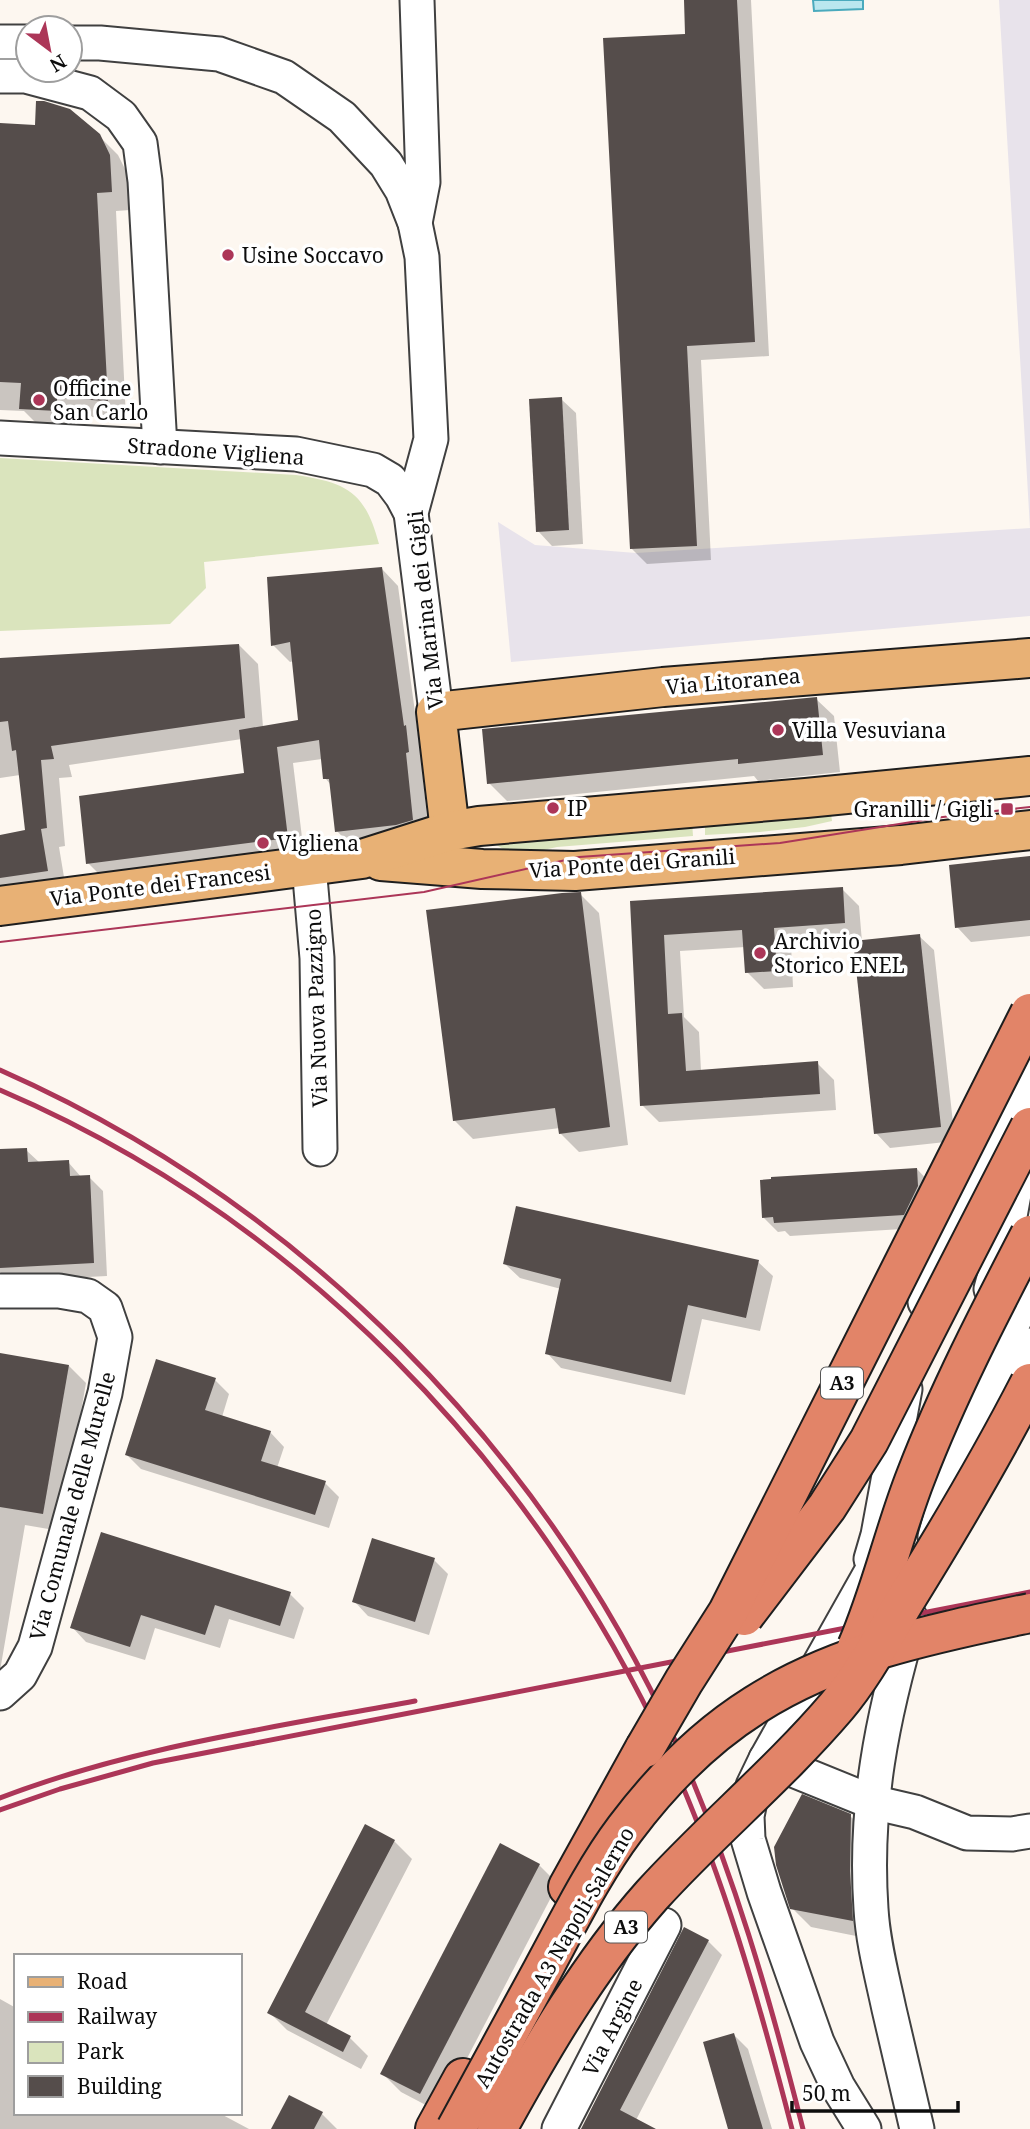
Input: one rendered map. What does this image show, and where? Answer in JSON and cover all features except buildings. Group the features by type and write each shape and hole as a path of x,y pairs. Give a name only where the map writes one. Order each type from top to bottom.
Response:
{"highway":[{"name":"A3","path":"435,2129 645,1748 728,1612 1030,1013"},
{"name":"A3","path":"645,1748 827,1507 869,1441 1030,1127"},
{"name":"A3","path":"497,2129 556,2024 607,1950 651,1896 779,1757 833,1693 851,1661 873,1607 915,1477 954,1383 1030,1235"},
{"name":"A3","path":"779,1757 839,1704 869,1660 974,1489 1030,1383"},
{"name":"Autostrada A3 Napoli-Salerno","path":"456,2129 555,1947 625,1829 664,1783 705,1742 756,1704 862,1654 928,1635 1030,1614"},
{"name":"Autostrada A3 Napoli-Salerno","path":"472,2129 567,1954 636,1840 687,1783 708,1764 782,1710 849,1678 909,1659 1030,1633"}],"main road":[{"name":"Via Litoranea","path":"436,712 663,687 1030,658"},
{"name":"Via Marina dei Gigli","path":"436,712 450,831"},
{"path":"365,859 427,851 438,845 450,831 530,821 1030,776"},
{"name":"Via Ponte dei Granili","path":"365,859 515,870 575,871 901,845 1030,830"},
{"path":"450,831 485,855 515,870"},
{"name":"Via Ponte dei Francesi","path":"0,906 365,859"}],"street":[{"path":"415,223 423,182 417,0"},
{"name":"Via Marina dei Gigli","path":"84,43 219,54 285,76 342,117 386,164 402,190 415,223 422,257 431,439 411,513 436,712"},
{"path":"0,76 26,76 90,93 121,116 140,143 145,181 160,447"},
{"name":"Stradone Vigliena","path":"0,439 296,454 373,470 390,480 411,513"},
{"name":"Via Nuova Pazzigno","path":"309,866 317,958 320,1149"},
{"path":"862,1588 878,1535 895,1431 920,1320 940,1260 1030,1075"},
{"path":"864,2129 838,2087 817,2042 764,1892 748,1839 747,1815 753,1786 779,1757 891,1535 968,1360 1007,1227 1030,1107"},
{"path":"917,2129 878,1963 871,1909 872,1802 876,1764 892,1682 959,1449 1030,1284"},
{"name":"Via Comunale delle Murelle","path":"0,1291 59,1291 88,1296 105,1308 116,1337 105,1393 35,1647 20,1675 0,1693"},
{"path":"940,1521 978,1454 1030,1345"},
{"path":"779,1757 872,1802 915,1812 967,1833 1024,1837"},
{"name":"Via Argine","path":"559,2129 664,1925"}],"shaded area":[{"path":"999,0 1030,0 1030,528"},
{"path":"498,522 535,545 636,553 1030,528 1030,616 511,662"}],"green space":[{"path":"0,458 314,478 341,487 360,501 374,526 379,544 204,562 206,588 170,624 0,631"},
{"path":"831,814 832,821 805,827 705,835 705,824"},
{"path":"692,822 693,836 557,847 521,855 505,850 486,839"}],"water":[{"path":"813,0 863,0 863,9 814,11"}],"tram line":[{"path":"0,942 424,892 579,857 780,843 943,817 1030,807"}],"railway":[{"path":"0,1070 109,1125 213,1189 311,1263 401,1346 483,1436 558,1534 623,1637 698,1793 749,1935 803,2129"},
{"path":"0,1090 108,1143 210,1206 306,1278 395,1360 476,1449 549,1544 613,1646 668,1753 688,1799 738,1938 792,2129"},
{"path":"0,1810 60,1789 153,1763 1030,1592"},
{"path":"0,1798 50,1780 153,1752 415,1701"}],"place":[{"name":"Usine Soccavo","path":"228,255"},
{"name":"Officine San Carlo","path":"39,400"},
{"name":"Villa Vesuviana","path":"778,730"},
{"name":"IP","path":"553,808"},
{"name":"Granilli / Gigli","path":"1007,809"},
{"name":"Vigliena","path":"263,843"},
{"name":"Archivio Storico ENEL","path":"760,953"}]}
